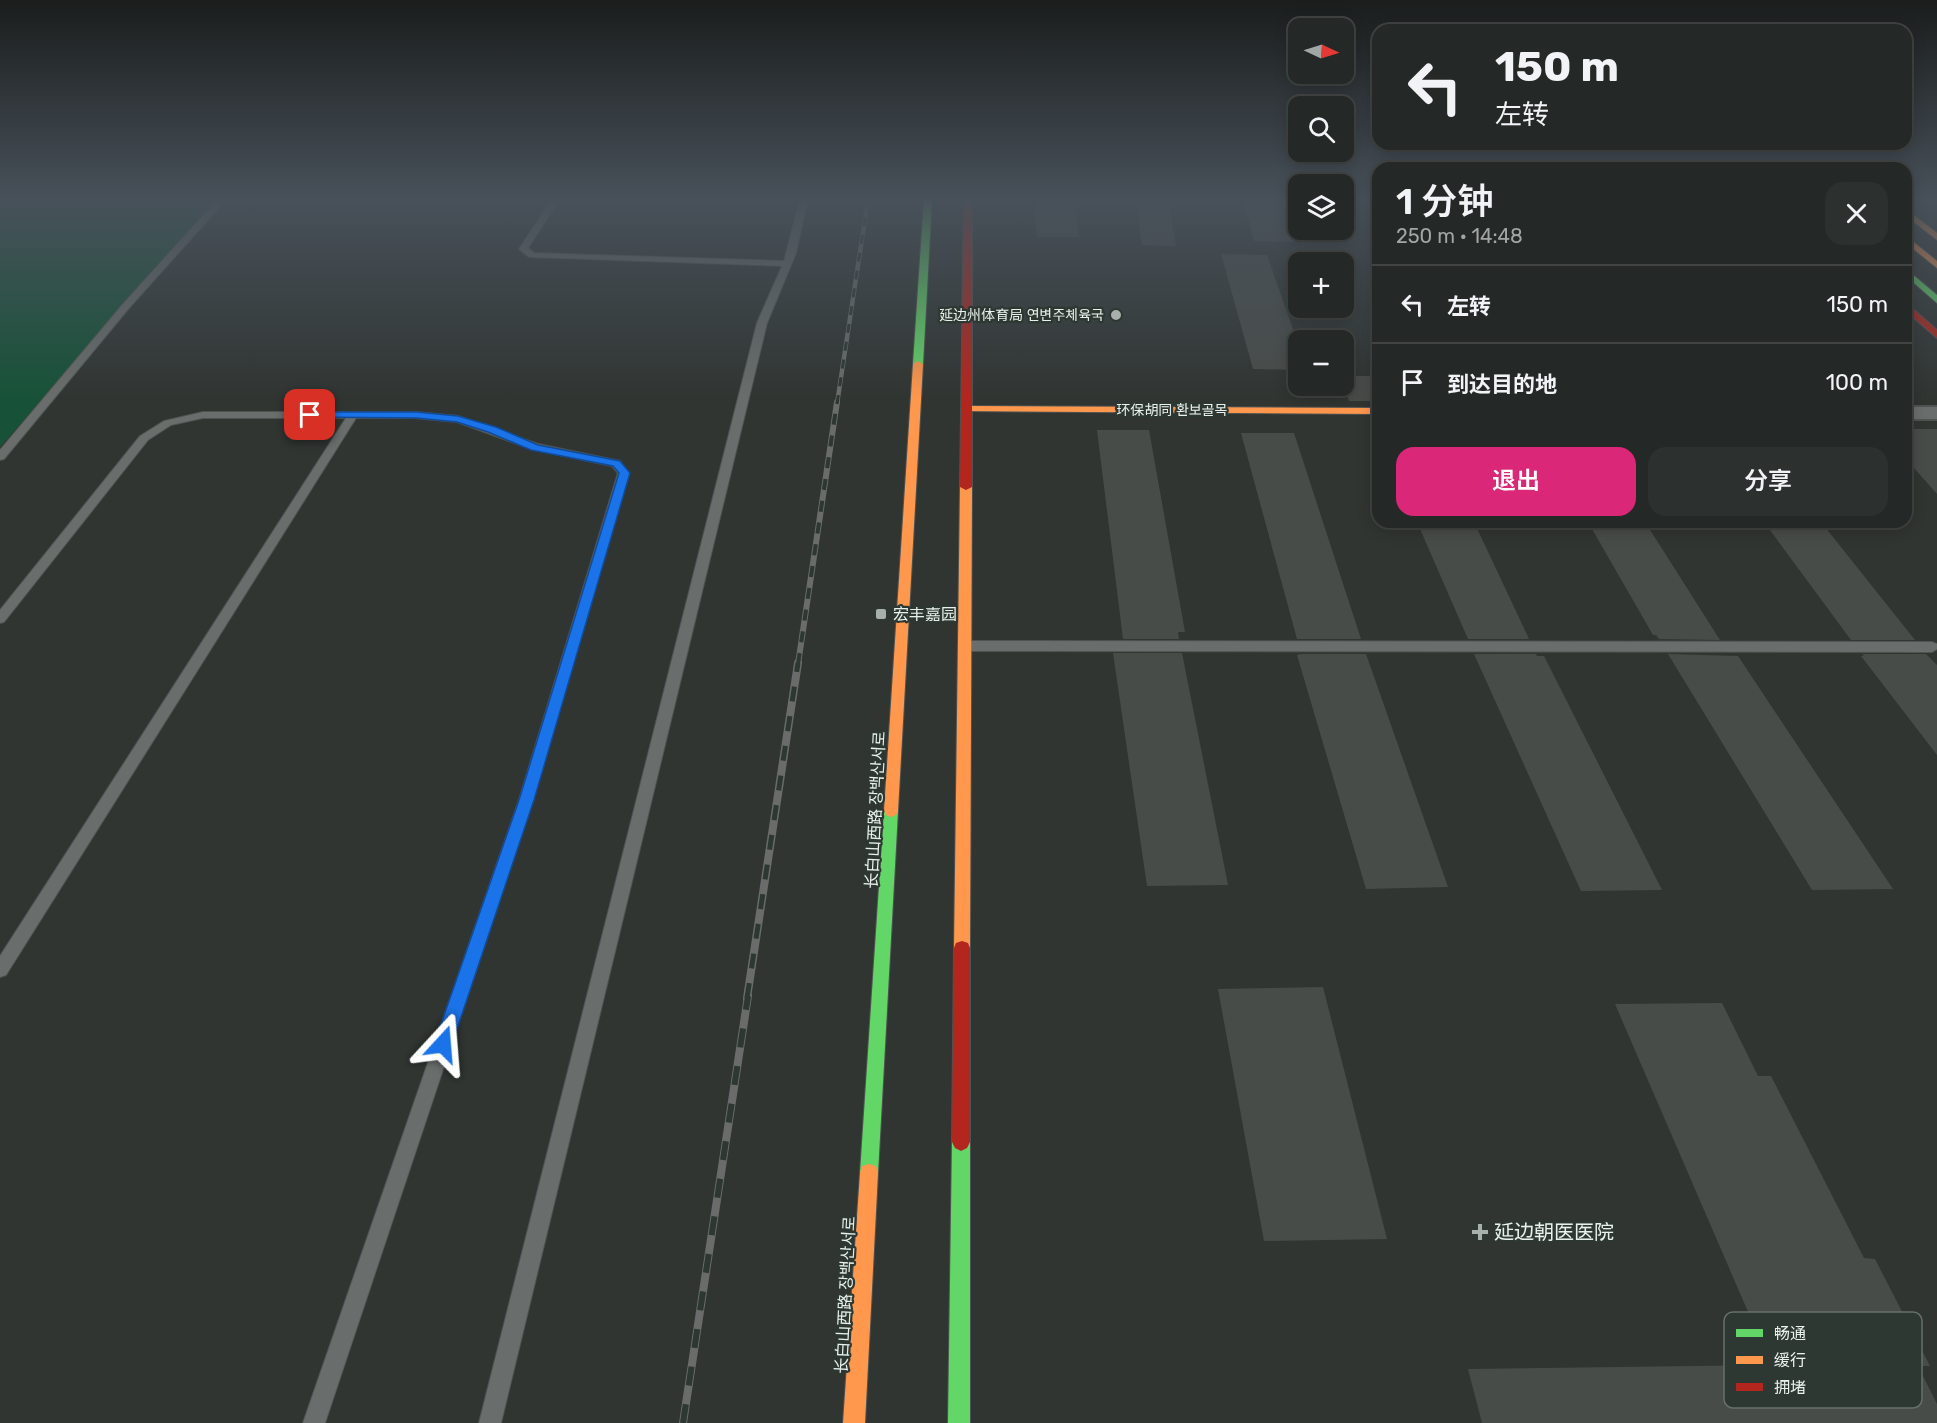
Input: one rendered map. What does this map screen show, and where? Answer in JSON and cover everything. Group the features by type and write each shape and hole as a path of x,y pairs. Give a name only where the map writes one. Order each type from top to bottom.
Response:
{"main road":[{"name":"长白山西路 장백산서로","path":"854,1423 924,265"},
{"path":"959,1423 967,265"},
{"path":"1912,277 1937,300"},
{"path":"1912,312 1937,335"},
{"name":"环保胡同 환보골목","path":"966,409 1372,411"}],"street":[{"path":"1912,413 1937,413"}],"lane":[{"path":"0,457 163,265"},
{"path":"490,1423 762,323 787,265"},
{"path":"0,619 144,438 168,423 204,415 416,415 458,419 492,429 535,447 616,463 624,473 526,800 314,1423"},
{"path":"0,970 353,415"},
{"path":"964,646 1932,647"}],"green space":[{"path":"0,265 160,265 0,447"}],"building":[{"path":"1224,265 1271,265 1293,330 1288,330 1288,370 1253,369"},
{"path":"1354,376 1372,376 1372,401 1349,401 1347,396 1354,396"},
{"path":"1912,429 1937,429 1937,494 1912,466"},
{"path":"1097,430 1149,430 1185,632 1178,632 1179,639 1123,639"},
{"path":"1241,433 1294,433 1361,639 1297,639"},
{"path":"1420,528 1477,528 1529,639 1468,639"},
{"path":"1591,528 1649,528 1720,640 1659,639 1653,635"},
{"path":"1768,528 1826,528 1915,640 1851,640"},
{"path":"1113,653 1182,653 1228,885 1147,886"},
{"path":"1366,654 1448,887 1366,889 1297,655"},
{"path":"1474,654 1544,656 1662,890 1581,891"},
{"path":"1668,654 1738,656 1893,889 1812,890"},
{"path":"1862,654 1926,654 1937,665 1937,755 1861,656 1864,656"},
{"path":"1323,987 1387,1239 1264,1241 1218,989"},
{"path":"1722,1003 1758,1076 1771,1076 1864,1258 1875,1259 1902,1312 1748,1312 1615,1004"},
{"path":"1922,1350 1930,1366 1922,1366"},
{"path":"1724,1366 1724,1408 1922,1408 1922,1374 1937,1404 1937,1423 1482,1423 1468,1369"}],"railway":[{"path":"837,404 858,265"},
{"path":"798,664 837,402"},
{"path":"747,998 798,663"},
{"path":"683,1423 748,996"}],"traffic: fast":[{"path":"918,364 924,265"},
{"path":"1912,277 1937,300"},
{"path":"869,1173 891,811"},
{"path":"959,1423 961,1142"}],"traffic: slow":[{"path":"891,811 918,364"},
{"path":"966,409 1372,411"},
{"path":"962,948 966,487"},
{"path":"854,1423 869,1173"}],"traffic: jam":[{"path":"966,487 968,265"},
{"path":"1912,312 1937,335"},
{"path":"961,1142 962,948"}],"place":[{"name":"延边州体育局 연변주체육국","path":"1116,315"},
{"name":"宏丰嘉园","path":"881,614"},
{"name":"延边朝医医院","path":"1480,1232"}],"route":[{"path":"310,415 416,415 458,419 492,429 535,447 616,463 624,473 526,800 443,1044"}]}
